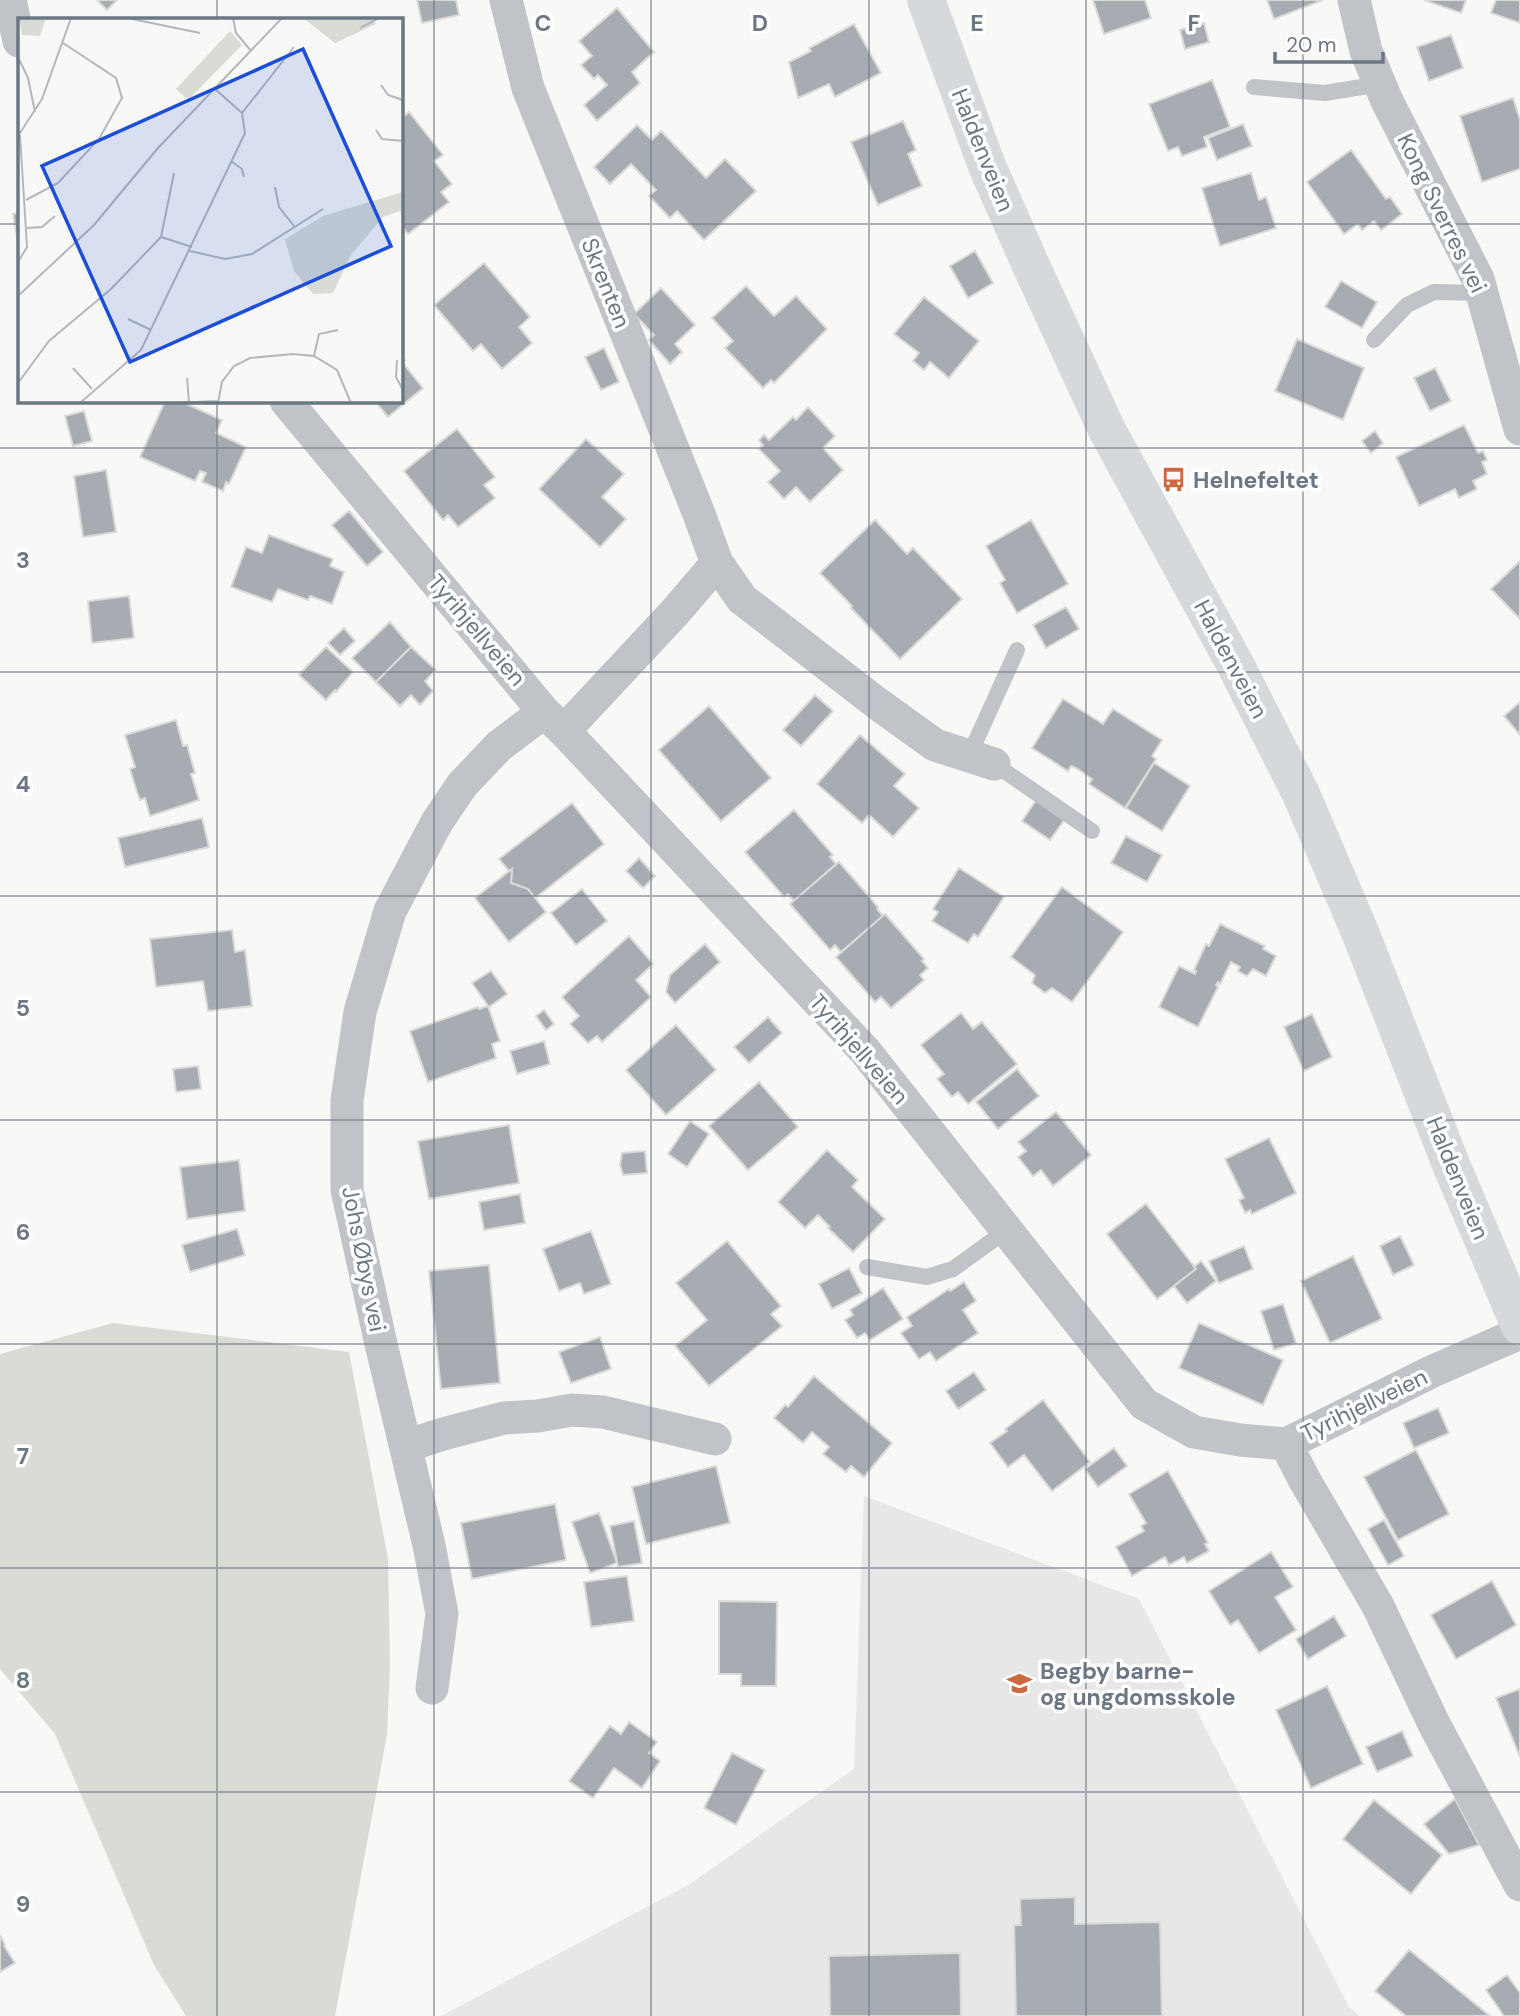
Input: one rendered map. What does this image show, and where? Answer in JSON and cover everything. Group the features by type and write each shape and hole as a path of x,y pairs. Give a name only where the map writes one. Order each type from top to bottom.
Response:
{"main road":[{"name":"Haldenveien","path":"926,0 987,166 1107,429 1236,664 1301,794 1360,932 1452,1167 1520,1326"}],"street":[{"path":"10,0 18,36"},
{"name":"Skrenten","path":"506,0 528,88 717,563 742,599 877,704 935,745 982,760"},
{"name":"Kong Sverres vei","path":"1354,0 1366,51 1380,84 1478,279 1520,429"},
{"name":"Tyrihjellveien","path":"287,402 554,721 865,1051 1144,1404 1194,1432 1286,1444 1433,1371 1520,1333"},
{"path":"554,721 676,611 717,563"},
{"name":"Johs Øbys vei","path":"432,1688 442,1614 429,1545 347,1190 347,1100 360,1012 390,911 437,822 462,785 491,755 554,721"},
{"path":"406,1446 504,1418 572,1410 603,1412 715,1438"},
{"path":"1286,1444 1378,1606 1434,1724 1520,1885"}],"lane":[{"path":"1254,87 1325,93 1380,84"},
{"path":"1374,340 1407,305 1434,292 1483,293"},
{"path":"1017,650 982,760 1092,831"},
{"path":"867,1267 927,1277 953,1269 1007,1230"}],"shaded area":[{"path":"113,1323 349,1352 388,1559 390,1666 387,1735 335,2016 186,2016 154,1965 55,1734 0,1669 0,1354"},
{"name":"Begby barne- og ungdomsskole","path":"864,1496 1139,1599 1349,2007 1359,2016 441,2016 690,1884 854,1769"}],"building":[{"path":"97,0 117,0 107,10"},
{"path":"417,0 456,0 459,15 422,23"},
{"path":"1093,0 1145,0 1151,18 1104,34"},
{"path":"1267,0 1323,0 1274,19"},
{"path":"1424,0 1466,0 1461,13"},
{"path":"1496,0 1520,0 1520,23 1491,13"},
{"path":"617,8 654,52 632,72 640,83 597,121 584,105 607,85 598,75 594,79 581,65 592,56 579,41"},
{"path":"1204,23 1209,42 1185,49 1180,30"},
{"path":"854,24 881,73 835,97 829,84 798,98 789,62"},
{"path":"1451,35 1463,68 1429,81 1417,47"},
{"path":"1212,80 1230,127 1204,137 1207,147 1182,156 1178,147 1168,151 1149,104"},
{"path":"1513,98 1520,120 1520,169 1482,182 1460,116"},
{"path":"409,112 443,155 434,161 452,184 441,192 449,202 408,234 402,226 402,118"},
{"path":"903,121 916,150 908,154 922,186 878,205 851,142"},
{"path":"1243,124 1252,146 1217,160 1208,138"},
{"path":"637,125 652,140 661,131 706,178 725,159 756,191 704,240 677,211 670,218 649,196 656,190 631,164 610,184 594,167"},
{"path":"1351,150 1386,199 1390,197 1402,214 1381,230 1374,221 1362,230 1358,224 1344,234 1307,182"},
{"path":"1251,173 1259,200 1266,197 1276,228 1220,246 1202,188"},
{"path":"18,213 18,243 13,214"},
{"path":"975,251 993,283 968,298 950,266"},
{"path":"484,263 530,317 519,327 532,343 502,369 481,344 473,351 434,305"},
{"path":"1341,281 1377,302 1362,328 1325,307"},
{"path":"746,286 774,316 796,296 827,329 774,383 771,380 763,388 725,348 733,341 712,318"},
{"path":"661,288 695,325 675,344 682,352 670,364 649,340 654,335 634,314"},
{"path":"924,297 979,341 949,378 930,362 924,370 913,361 919,353 894,334"},
{"path":"1297,339 1364,368 1343,420 1275,391"},
{"path":"604,348 619,382 601,390 585,357"},
{"path":"402,362 423,388 388,417 376,402 402,402"},
{"path":"1435,368 1451,401 1430,411 1414,378"},
{"path":"165,402 182,402 222,420 216,433 246,447 223,491 202,482 206,473 200,471 195,481 140,457"},
{"path":"808,407 835,436 823,448 843,470 810,502 796,487 784,499 768,482 780,471 759,449 763,445 759,440 764,435 769,440 793,417 796,420"},
{"path":"84,411 92,441 73,446 65,416"},
{"path":"1464,425 1478,453 1483,451 1487,460 1482,462 1487,474 1473,481 1477,489 1459,498 1455,489 1419,506 1396,457"},
{"path":"457,429 495,477 484,485 495,498 458,527 448,515 443,520 404,471"},
{"path":"1375,431 1383,443 1371,453 1362,441"},
{"path":"586,439 624,474 602,497 626,519 600,547 539,489"},
{"path":"106,470 116,532 83,537 74,476"},
{"path":"349,511 383,552 367,566 332,525"},
{"path":"875,520 907,554 913,548 962,599 900,659 820,573"},
{"path":"1031,520 1068,584 1017,613 1000,583 1005,580 986,546"},
{"path":"269,535 333,559 330,566 344,572 332,604 310,596 308,600 278,589 272,602 231,587 246,547 262,553"},
{"path":"1520,561 1520,619 1491,589"},
{"path":"129,596 134,638 92,643 88,601"},
{"path":"1066,607 1079,629 1046,648 1033,625"},
{"path":"390,622 411,647 376,682 352,658"},
{"path":"344,628 355,641 340,655 328,643"},
{"path":"326,647 353,672 326,700 299,675"},
{"path":"411,647 436,670 425,681 433,691 420,705 411,695 400,706 376,682"},
{"path":"815,695 833,711 801,746 783,730"},
{"path":"1063,699 1103,724 1113,709 1162,740 1152,756 1156,759 1125,808 1089,784 1092,779 1076,768 1071,766 1068,771 1032,748"},
{"path":"1520,702 1520,735 1504,716"},
{"path":"709,706 771,778 721,821 659,750"},
{"path":"176,720 183,746 187,745 195,773 191,774 199,800 150,816 145,798 140,800 137,792 130,769 135,767 125,735"},
{"path":"860,735 905,774 894,786 919,808 893,837 869,815 862,823 817,784"},
{"path":"1154,763 1190,786 1162,831 1126,808"},
{"path":"1037,799 1065,819 1050,840 1022,821"},
{"path":"572,803 604,844 535,898 528,889 511,883 512,869 509,871 499,859"},
{"path":"794,810 833,855 830,857 836,864 794,901 788,894 784,897 745,852"},
{"path":"202,818 209,847 125,867 118,838"},
{"path":"1126,836 1162,855 1147,882 1111,863"},
{"path":"639,858 655,876 643,888 626,871"},
{"path":"839,862 883,916 841,952 835,945 830,950 790,904"},
{"path":"959,868 1004,897 978,937 974,934 968,943 932,921 938,912 933,909"},
{"path":"512,869 511,883 528,889 546,912 509,942 475,898"},
{"path":"1062,887 1123,932 1072,1002 1052,988 1045,993 1032,983 1035,975 1011,957"},
{"path":"582,889 607,921 576,945 551,913"},
{"path":"885,914 924,959 922,961 928,968 920,975 924,980 891,1008 881,997 875,1002 836,957"},
{"path":"1220,924 1265,946 1263,949 1276,956 1266,976 1253,969 1247,976 1238,971 1240,967 1231,962 1220,984 1218,982 1216,985 1218,987 1198,1027 1159,1007 1179,966 1195,974 1194,970 1206,944 1209,946"},
{"path":"232,930 235,952 245,950 252,1006 208,1011 203,981 156,987 150,939"},
{"path":"629,936 653,964 636,980 651,997 602,1042 597,1036 588,1043 570,1024 579,1016 562,997"},
{"path":"705,944 720,962 675,1003 666,992 670,975"},
{"path":"491,971 507,994 489,1007 472,983"},
{"path":"488,1006 500,1041 492,1044 496,1058 428,1082 410,1031"},
{"path":"544,1010 554,1024 546,1030 536,1016"},
{"path":"961,1013 973,1029 982,1022 1017,1064 968,1104 958,1092 952,1097 937,1079 944,1074 921,1045"},
{"path":"1312,1014 1332,1057 1304,1071 1284,1027"},
{"path":"768,1017 782,1033 749,1063 734,1047"},
{"path":"676,1025 716,1070 666,1115 626,1070"},
{"path":"544,1041 550,1064 517,1074 510,1051"},
{"path":"198,1066 201,1089 176,1092 173,1069"},
{"path":"1017,1069 1039,1096 998,1129 976,1102"},
{"path":"759,1082 798,1127 748,1170 709,1126"},
{"path":"1056,1112 1091,1155 1053,1186 1041,1170 1033,1176 1018,1157 1026,1151 1018,1142"},
{"path":"690,1121 709,1134 687,1167 668,1154"},
{"path":"509,1125 519,1183 429,1199 418,1141"},
{"path":"1269,1138 1296,1193 1252,1214 1250,1210 1245,1213 1239,1200 1244,1198 1225,1159"},
{"path":"827,1150 858,1180 852,1187 885,1219 853,1252 818,1215 805,1228 778,1202"},
{"path":"645,1151 647,1173 623,1175 620,1165 622,1153"},
{"path":"239,1160 245,1211 187,1219 180,1167"},
{"path":"520,1194 525,1223 484,1230 479,1202"},
{"path":"1146,1204 1196,1269 1157,1299 1107,1234"},
{"path":"237,1229 245,1255 190,1272 182,1245"},
{"path":"591,1231 611,1284 584,1294 580,1283 559,1291 543,1249"},
{"path":"1400,1236 1414,1265 1393,1275 1380,1246"},
{"path":"727,1241 781,1306 771,1314 782,1326 709,1386 675,1346 707,1320 676,1283"},
{"path":"1244,1246 1253,1269 1219,1283 1209,1261"},
{"path":"1353,1256 1382,1319 1330,1343 1301,1281"},
{"path":"1201,1261 1216,1281 1187,1303 1174,1286 1196,1269 1194,1267"},
{"path":"489,1265 500,1383 441,1389 429,1271"},
{"path":"849,1268 862,1293 832,1309 819,1284"},
{"path":"964,1282 976,1301 963,1310 978,1333 936,1361 930,1352 919,1359 901,1333 912,1326 907,1317"},
{"path":"883,1288 903,1319 870,1340 865,1333 857,1338 845,1320 853,1315 850,1310"},
{"path":"1283,1304 1296,1343 1274,1350 1261,1311"},
{"path":"1199,1323 1283,1360 1263,1405 1179,1368"},
{"path":"600,1337 611,1369 571,1383 559,1352"},
{"path":"974,1372 986,1390 958,1409 946,1391"},
{"path":"814,1376 892,1443 864,1477 851,1466 846,1472 823,1454 829,1447 812,1432 803,1443 774,1418 785,1405 788,1407"},
{"path":"1043,1400 1090,1462 1052,1491 1024,1455 1008,1467 990,1443"},
{"path":"1438,1408 1449,1433 1414,1448 1403,1423"},
{"path":"1114,1448 1127,1466 1098,1487 1085,1469"},
{"path":"1416,1450 1449,1514 1398,1540 1364,1477"},
{"path":"716,1466 730,1523 646,1544 632,1487"},
{"path":"1168,1471 1208,1543 1205,1544 1209,1551 1187,1563 1184,1557 1169,1565 1165,1557 1132,1576 1116,1547 1144,1531 1141,1526 1146,1523 1129,1494"},
{"path":"555,1504 566,1560 472,1579 461,1523"},
{"path":"599,1513 617,1563 590,1573 572,1522"},
{"path":"1384,1520 1404,1556 1388,1565 1368,1529"},
{"path":"634,1521 642,1563 618,1567 610,1526"},
{"path":"1271,1552 1293,1587 1275,1597 1296,1630 1259,1653 1238,1620 1230,1625 1209,1591"},
{"path":"627,1576 634,1621 591,1627 584,1582"},
{"path":"1492,1581 1516,1625 1456,1659 1431,1615"},
{"path":"719,1601 777,1602 776,1686 741,1686 741,1674 719,1674"},
{"path":"1334,1616 1346,1636 1308,1659 1296,1639"},
{"path":"1327,1686 1363,1764 1311,1788 1276,1710"},
{"path":"1520,1689 1520,1757 1496,1698"},
{"path":"629,1722 657,1742 649,1753 660,1761 642,1788 614,1768 593,1798 569,1781 610,1726 621,1734"},
{"path":"1402,1731 1413,1756 1377,1772 1366,1747"},
{"path":"732,1753 765,1770 736,1825 704,1808"},
{"path":"1455,1799 1479,1845 1449,1854 1424,1824"},
{"path":"1374,1800 1442,1855 1411,1894 1343,1839"},
{"path":"1075,1897 1075,1924 1160,1922 1162,2016 1016,2016 1014,1925 1021,1925 1020,1899"},
{"path":"0,1935 15,1963 0,1972"},
{"path":"1409,1950 1490,2016 1406,2016 1375,1991"},
{"path":"960,1953 961,2016 830,2016 829,1956"},
{"path":"1507,1975 1520,1993 1520,2016 1504,2016 1486,1990"}],"place":[{"name":"Helnefeltet","path":"1173,480"},
{"name":"Begby barne- og ungdomsskole","path":"1020,1684"}]}
